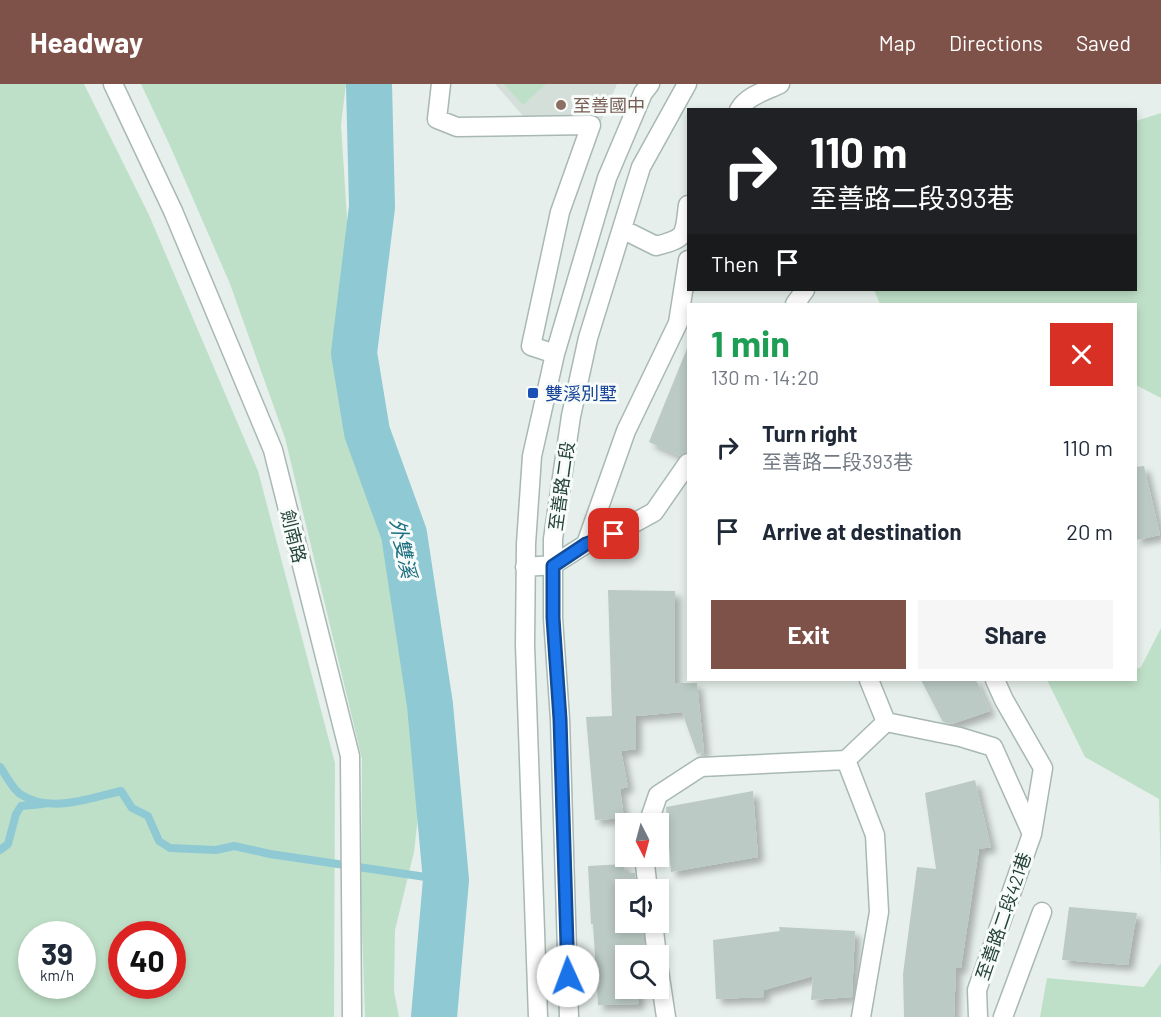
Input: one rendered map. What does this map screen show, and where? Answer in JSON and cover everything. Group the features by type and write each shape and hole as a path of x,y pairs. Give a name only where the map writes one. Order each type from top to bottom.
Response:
{"street":[{"name":"劍南路","path":"113,84 173,211 273,450 350,756 352,1017"},
{"path":"441,84 437,119 457,127 591,125 560,213 531,346 555,354"},
{"name":"至善路二段","path":"538,1017 525,645 525,567 532,456 555,354 607,178 643,93 650,84"},
{"name":"至善路二段","path":"568,1017 560,719 553,618 553,539 571,416 588,338 641,167 687,84"},
{"path":"740,108 755,95 780,84"},
{"path":"622,229 656,246 677,241 685,230 687,213"},
{"path":"586,544 626,432 678,323 687,266"},
{"path":"796,303 805,291"},
{"path":"525,567 553,566 586,544 614,534 654,512 687,464"},
{"path":"652,813 658,795 701,767 846,760 886,722 869,681"},
{"path":"995,681 1042,768 1032,834"},
{"name":"至善路二段421巷","path":"886,722 960,737 993,747 1032,834 977,990 978,1017"},
{"path":"846,760 875,835 879,912 861,1017"},
{"path":"1003,1017 1042,912"},
{"path":"663,999 666,1017"}],"shaded area":[{"name":"至善國中","path":"495,84 617,84 593,140 532,126"}],"green space":[{"path":"0,84 84,84 149,215 258,471 335,763 334,1017 0,1017"},
{"path":"141,84 346,84 341,125 349,249 342,323 350,412 392,570 406,641 421,790 414,852 395,930 394,991 399,1017 365,1017 361,901 362,759 285,438 230,284"},
{"path":"504,84 546,84 523,105"},
{"path":"1161,113 1161,398 1137,386 1137,303 880,303 874,291 1137,291 1137,121"},
{"path":"1161,628 1161,882 1159,799 1085,757 1047,681 1137,681 1137,669 1141,667"},
{"path":"1161,963 1161,1017 1040,1017 1047,978 1144,987"}],"building":[{"path":"687,348 687,452 680,456 649,442"},
{"path":"1144,466 1160,535 1137,540 1137,467"},
{"path":"608,590 675,591 675,683 697,683 704,752 697,754 682,712 636,716 636,749 621,751 628,787 620,789 623,813 615,813 615,819 595,820 586,717 612,716"},
{"path":"922,681 976,681 990,711 952,724 943,722"},
{"path":"975,780 991,847 979,849 961,968 956,968 954,1017 904,1017 903,974 917,867 936,869 925,793"},
{"path":"753,791 758,857 671,872 669,813 666,813 666,807"},
{"path":"615,864 615,867 624,867 625,873 635,873 636,879 615,879 615,933 643,933 645,945 615,945 615,999 639,999 639,1004 598,1005 588,866"},
{"path":"1069,907 1137,913 1128,965 1062,960"},
{"path":"779,927 855,931 852,997 811,1000 813,976 764,990 764,997 716,999 713,940 780,931"}],"waterway":[{"name":"外雙溪","path":"369,84 372,207 354,353 367,432 404,534 430,705 446,880 434,1017"},
{"path":"0,767 20,794 44,803 70,803 121,791 132,808 148,816 159,841 170,848 216,850 234,846 270,854 446,880"},
{"path":"0,850 8,844 16,814 21,806 43,804"}],"place":[{"name":"至善國中","path":"561,105"},
{"name":"雙溪別墅","path":"533,393"}],"route":[{"path":"568,976 560,719 553,618 553,566 586,544 614,534"}]}
